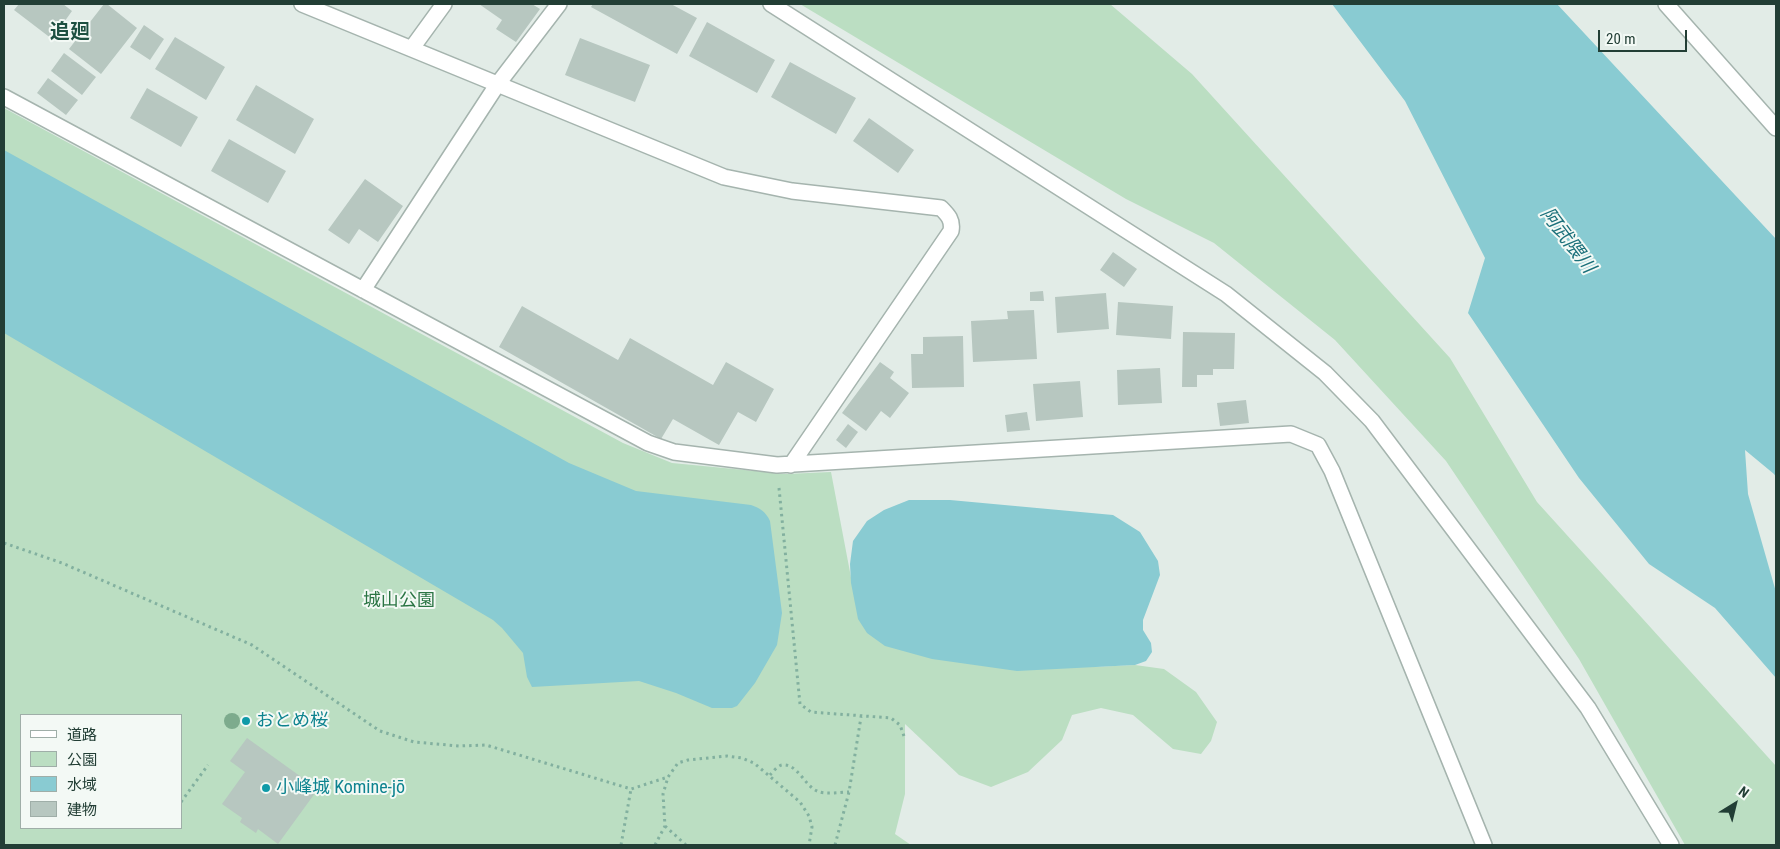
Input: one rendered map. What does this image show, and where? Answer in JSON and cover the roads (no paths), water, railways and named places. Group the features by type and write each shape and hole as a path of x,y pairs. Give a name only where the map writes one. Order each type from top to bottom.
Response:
{"street":[{"path":"302,4 724,176 792,191 941,208 949,216 952,225 951,231 784,465"},
{"path":"412,48 444,4"},
{"path":"363,290 497,85 559,4"},
{"path":"771,4 1226,294 1325,373 1372,420 1588,708 1671,845"},
{"path":"1666,4 1776,128"},
{"path":"4,97 648,444 674,452 784,465 1291,434 1318,445 1332,471 1484,845"}],"water":[{"name":"阿武隈川","path":"1332,4 1557,4 1776,239 1776,477 1745,450 1748,494 1776,592 1776,678 1715,608 1649,564 1579,478 1468,313 1485,258 1405,101"},
{"path":"4,150 569,463 636,491 751,505 762,511 770,521 782,613 777,645 755,683 737,706 732,708 712,708 676,693 639,681 532,687 527,677 523,653 493,620 4,333"},
{"path":"909,500 950,500 1113,515 1140,532 1158,561 1160,575 1143,620 1143,630 1151,643 1152,652 1146,661 1135,665 1017,671 932,659 885,646 867,633 858,619 851,583 850,564 853,541 867,521 884,510"}],"place":[{"name":"おとめ桜","path":"246,721"},
{"name":"小峰城 Komine-jō","path":"266,788"}],"district":[{"name":"追廻","path":"70,33"}],"park label":[{"name":"城山公園","path":"399,601"}]}
